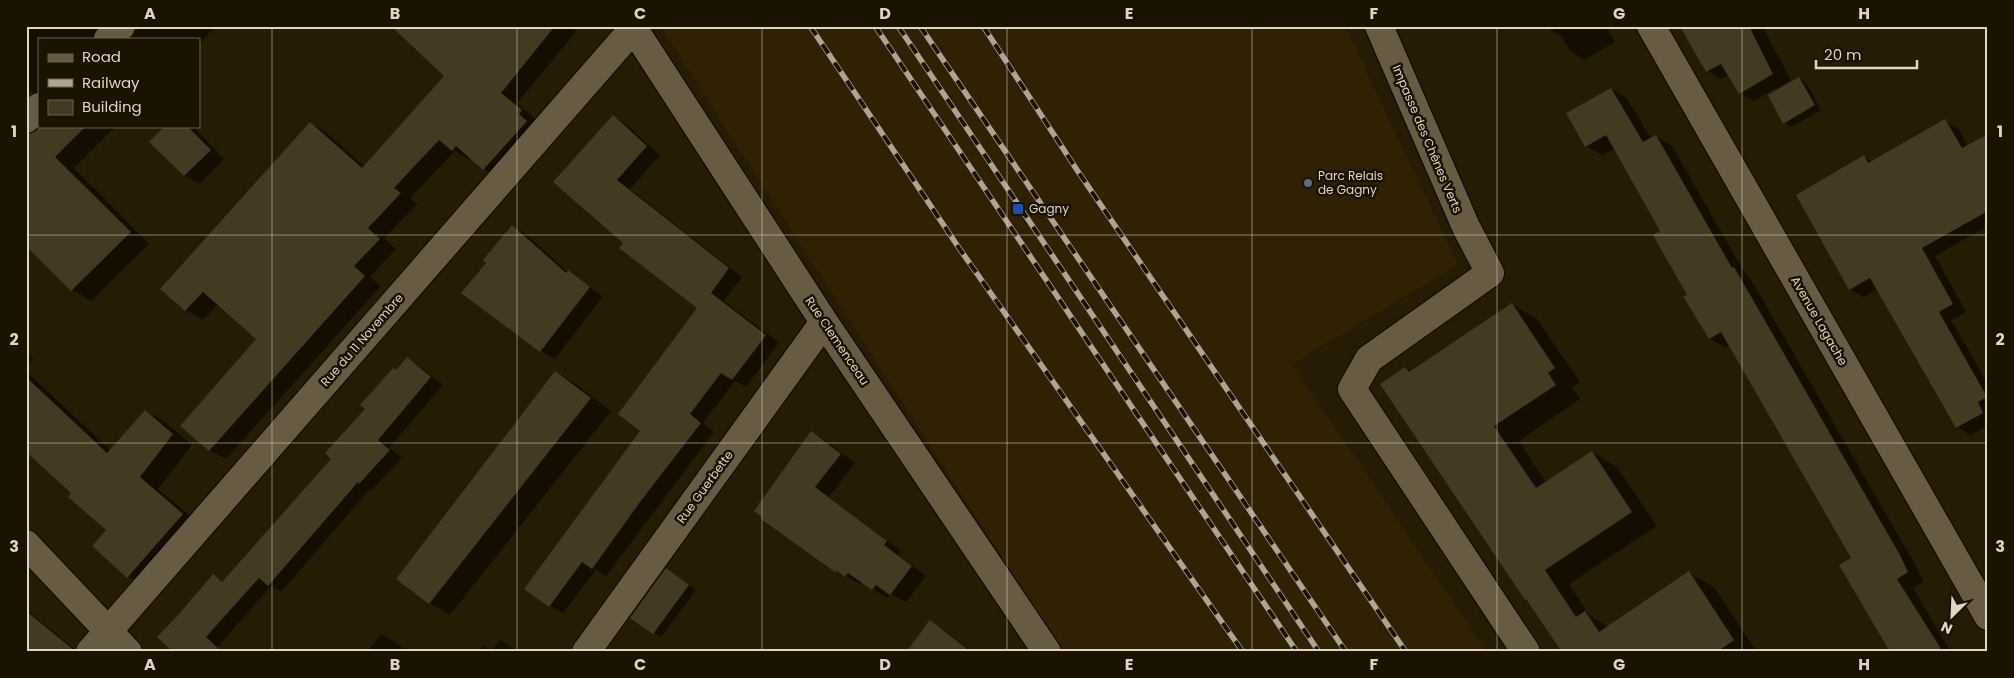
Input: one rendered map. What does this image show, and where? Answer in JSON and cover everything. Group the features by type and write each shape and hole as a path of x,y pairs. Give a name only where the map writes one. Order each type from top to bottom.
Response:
{"street":[{"path":"109,38 121,26"},
{"name":"Impasse des Chênes Verts","path":"1379,26 1466,228 1490,273 1368,359 1352,390 1526,652"},
{"name":"Avenue Lagache","path":"1651,26 1988,616"},
{"name":"Rue Clemenceau","path":"632,28 824,322 1047,652"},
{"name":"Rue du 11 Novembre","path":"90,652 632,28"},
{"path":"26,119 38,108"},
{"name":"Rue Guerbette","path":"586,652 824,322"},
{"path":"26,544 128,652"}],"shaded area":[{"path":"660,26 1345,26 1458,265 1292,364 1487,652 1063,652"}],"building":[{"path":"391,26 555,26 501,93 522,110 519,114 527,121 483,170 456,146 452,151 439,140 394,188 401,193 368,228 380,239 354,266 365,276 209,451 180,426 256,339 203,292 185,311 160,289 310,122 362,168 444,76"},
{"path":"1680,26 1749,26 1773,74 1739,94 1721,64 1706,72"},
{"path":"1799,77 1815,105 1783,124 1768,95"},
{"path":"1611,88 1643,142 1656,135 1732,268 1734,267 1900,555 1908,572 1897,579 1943,652 1890,652 1839,565 1851,558 1721,332 1709,339 1683,296 1687,295 1653,235 1660,231 1606,135 1585,147 1566,113"},
{"path":"613,115 647,146 617,180 729,268 711,293 766,335 732,380 721,373 690,414 701,423 640,502 592,569 582,562 549,607 524,589 640,431 618,414 697,308 619,248 623,243 553,182"},
{"path":"1945,119 1962,148 1988,134 1988,211 1922,248 1953,304 1939,312 1987,397 1978,402 1983,413 1956,428 1870,278 1849,290 1796,195 1864,155 1868,163"},
{"path":"39,128 84,128 55,157 131,232 71,291 26,246 26,134"},
{"path":"163,128 189,128 211,150 184,176 149,142"},
{"path":"512,225 566,273 568,270 590,287 540,352 461,293 486,263 483,260"},
{"path":"1512,303 1555,368 1548,373 1556,385 1494,426 1536,488 1592,451 1632,512 1545,570 1576,617 1585,611 1599,632 1689,571 1734,640 1717,652 1562,652 1380,384 1405,367 1409,372"},
{"path":"407,357 431,377 378,440 390,450 359,484 358,482 268,586 259,578 206,637 222,652 173,652 157,637 213,574 222,582 331,459 325,453 365,409 360,405 393,368 396,370"},
{"path":"555,371 591,398 429,604 396,579"},
{"path":"26,377 107,453 145,410 173,434 140,477 183,514 127,578 92,546 106,530 68,497 71,493 26,452"},
{"path":"811,431 841,454 815,487 887,541 884,545 912,566 890,595 876,585 872,590 848,573 845,577 837,571 835,572 761,519 762,517 754,511"},
{"path":"666,568 689,585 653,634 630,618"},
{"path":"26,611 75,651 75,652 26,652"},
{"path":"930,620 971,652 906,652"}],"railway":[{"path":"810,26 959,248 1243,652"},
{"path":"875,26 1297,652"},
{"path":"898,26 1319,652"},
{"path":"920,26 1346,652"},
{"path":"983,26 1077,170 1406,652"}],"place":[{"name":"Parc Relais de Gagny","path":"1308,183"},
{"name":"Gagny","path":"1018,209"}]}
